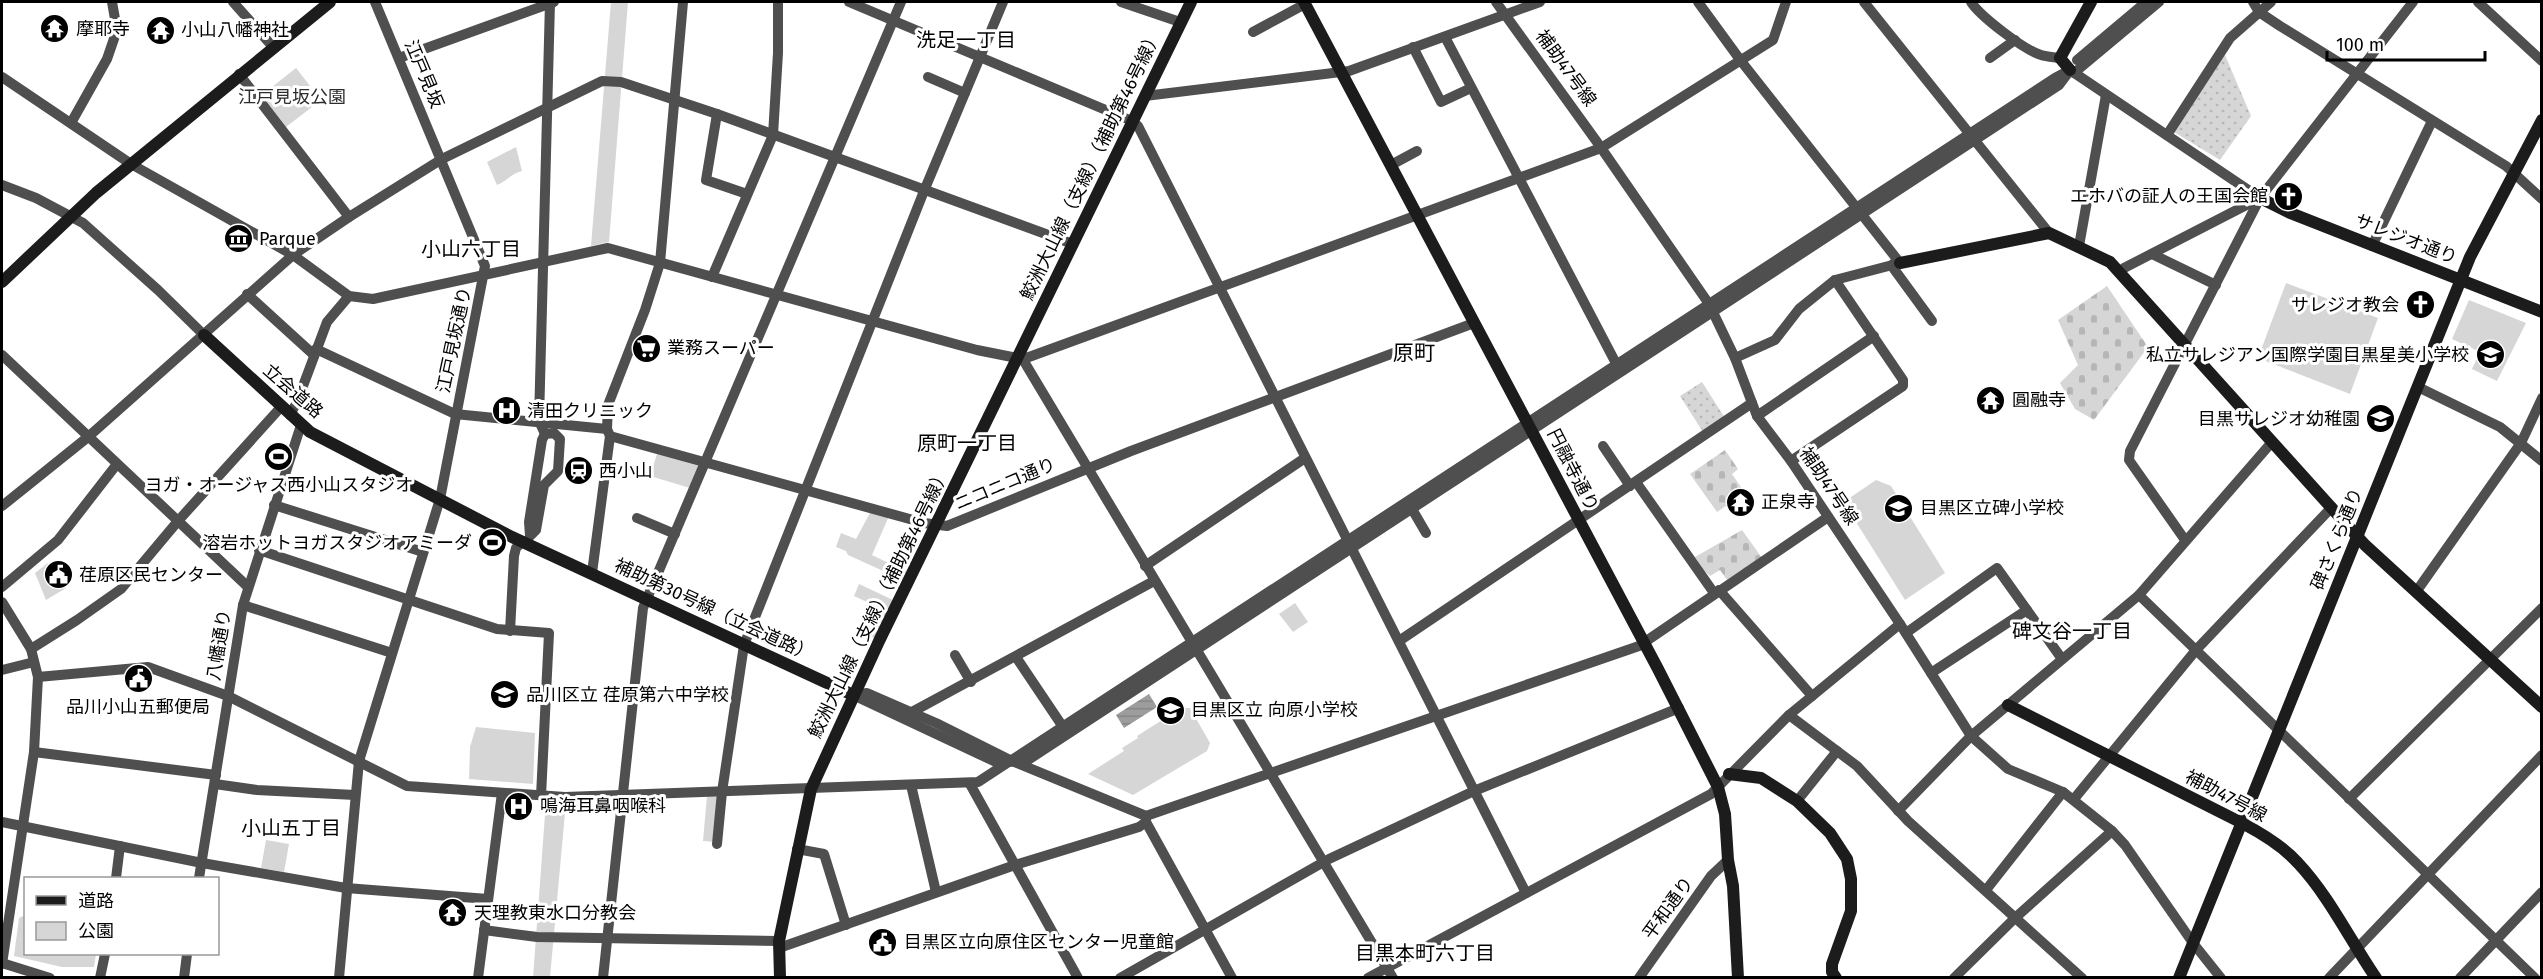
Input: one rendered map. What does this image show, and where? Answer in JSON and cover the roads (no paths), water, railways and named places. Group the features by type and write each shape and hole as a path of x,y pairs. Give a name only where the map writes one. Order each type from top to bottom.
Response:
{"street":[{"path":"71,123 107,59 117,30 112,2"},
{"path":"233,2 273,47"},
{"path":"2,282 131,164 330,2"},
{"name":"江戸見坂","path":"375,2 442,159"},
{"path":"399,58 551,2 539,421 545,434 527,540"},
{"path":"592,573 609,433 608,405 645,310 660,263 683,2"},
{"path":"712,277 773,135 778,53 778,2"},
{"path":"849,2 1132,121 1138,126 1526,893"},
{"path":"603,978 641,614 901,2"},
{"path":"717,844 722,792 744,645 874,322 924,191 1003,2"},
{"path":"1121,2 1152,6 1180,22"},
{"name":"鮫洲大山線（支線）（補助第46号線）","path":"780,978 779,945 811,789 854,695 1191,2"},
{"name":"補助47号線","path":"1496,2 1601,148 1711,308 1735,358 1757,416 1791,461 1971,736 2008,769 2063,792 2112,831 2125,845 2193,943 2222,978"},
{"path":"1145,96 1341,73 1540,2"},
{"path":"1698,2 1741,61 1859,211 1896,263"},
{"path":"2,77 131,164 293,255 349,296 373,299 608,248 977,350 1019,358 1029,357 1601,148 1775,38 1786,2"},
{"path":"1864,2 2049,233 2110,262 2358,534 2365,545 2541,707"},
{"path":"1971,2 1977,11 2015,39 2041,55 2060,58 2106,95 2260,198"},
{"path":"2060,58 2091,2"},
{"path":"2074,68 2146,2"},
{"path":"38,677 148,667 228,696 407,786 541,796 970,784 1012,761 1194,646 1859,211 2055,78 2074,68 2159,2"},
{"path":"2253,2 2259,12 2514,173 2541,199"},
{"path":"2167,135 2230,38 2271,2"},
{"path":"2185,540 2129,460 2130,451 2260,198 2413,2"},
{"path":"2478,2 2541,61"},
{"path":"1253,32 1304,3"},
{"name":"円融寺通り","path":"1304,3 1679,708 1718,787 1725,814 1728,860 1733,886 1738,978"},
{"path":"1445,37 1619,368"},
{"path":"1990,58 2015,39"},
{"path":"1413,47 1441,102 1471,88"},
{"path":"239,74 349,217"},
{"path":"928,77 965,93"},
{"path":"2,506 88,436 293,255 442,159 602,81 621,82 717,114 1073,244"},
{"path":"2079,246 2106,95"},
{"path":"717,114 706,180 747,194"},
{"name":"碑さくら通り","path":"2180,978 2470,257 2541,120"},
{"path":"2372,246 2433,121"},
{"path":"1391,165 1417,151"},
{"name":"江戸見坂通り","path":"339,978 358,761 440,499 455,414 485,274 485,266 442,159"},
{"name":"立会道路","path":"2,185 36,198 72,216 158,290 310,432 592,573"},
{"path":"2120,272 2260,198"},
{"name":"サレジオ通り","path":"2260,198 2267,204 2541,312"},
{"path":"1735,358 1775,340 1799,309 1835,280 1896,263 2049,233"},
{"path":"2152,254 2216,285"},
{"path":"1896,263 1894,269 1932,321"},
{"path":"1791,461 1903,386 1903,380 1835,280"},
{"path":"247,294 315,352 455,414 539,421 609,433 936,526"},
{"path":"31,649 121,589 178,521 285,411 297,402 327,322 349,296"},
{"name":"ニコニコ通り","path":"936,526 947,526 1087,468 1274,396 1474,323"},
{"path":"1757,416 1874,336"},
{"path":"2,355 247,586"},
{"path":"1019,358 1393,978"},
{"path":"2418,387 2500,427 2541,461"},
{"path":"2416,592 2521,443 2541,398"},
{"path":"1399,641 1752,403"},
{"name":"八幡通り","path":"199,877 247,586 301,425"},
{"path":"1349,544 1412,509 1530,427"},
{"path":"510,632 516,548 536,530 544,485 558,471 561,439 554,433 545,434"},
{"path":"1898,810 1971,736 2139,595 2272,442"},
{"path":"1603,446 1716,592 1812,696"},
{"path":"1145,566 1305,458"},
{"path":"2,586 58,540 117,464"},
{"path":"274,505 423,552"},
{"path":"2073,799 2196,650 2332,507"},
{"path":"1412,509 1426,533"},
{"path":"708,939 779,945 846,925 1015,865 1139,827 1146,819 1270,773 1644,643 1828,517"},
{"path":"637,518 675,534"},
{"path":"260,550 510,632 549,633 541,796"},
{"path":"1368,978 1704,797 1718,787 1789,715 1812,696 1903,629 1997,568 2062,659"},
{"name":"補助第30号線（立会道路）","path":"592,573 854,695"},
{"path":"912,712 1154,581"},
{"path":"2139,595 2535,978"},
{"path":"2,602 31,649 38,677 34,752 2,964 50,978"},
{"path":"243,605 392,653"},
{"path":"2349,799 2541,608"},
{"path":"1931,673 2027,610"},
{"path":"854,695 998,764 1028,760 1040,754 1194,646"},
{"path":"956,655 971,682"},
{"path":"1016,657 1063,727"},
{"path":"2,670 34,662"},
{"path":"854,695 867,693 912,712 1012,761 1146,819 1232,978"},
{"name":"補助47号線","path":"2008,705 2242,823 2268,839 2297,861 2327,902 2376,978"},
{"path":"1120,978 1323,862 1474,791 1679,708"},
{"path":"1789,715 1857,766 1898,810 1986,890 2074,975"},
{"path":"1797,801 1837,751"},
{"path":"34,752 278,792 355,795"},
{"path":"2329,978 2541,755"},
{"path":"1729,774 1761,778 1797,801 1830,833 1847,859 1851,879 1851,911 1832,964 1832,972 1836,978"},
{"path":"970,784 1078,978"},
{"path":"911,785 936,892"},
{"path":"1986,890 2063,792"},
{"path":"478,978 502,793"},
{"path":"2,822 202,863 346,888 488,899"},
{"path":"1954,978 2015,918 2112,831"},
{"path":"116,877 120,846"},
{"path":"797,849 824,854 846,925"},
{"name":"平和通り","path":"1639,978 1711,876 1728,860"},
{"path":"2460,978 2541,892"},
{"path":"484,930 537,937 721,940"},
{"path":"100,978 105,955"},
{"path":"184,978 187,955"}],"place":[{"name":"摩耶寺","path":"55,29"},
{"name":"小山八幡神社","path":"160,30"},
{"name":"エホバの証人の王国会館","path":"2289,196"},
{"name":"Parque","path":"238,239"},
{"name":"サレジオ教会","path":"2420,305"},
{"name":"業務スーパー","path":"646,348"},
{"name":"私立サレジアン国際学園目黒星美小学校","path":"2490,355"},
{"name":"圓融寺","path":"1991,400"},
{"name":"清田クリニック","path":"506,411"},
{"name":"目黒サレジオ幼稚園","path":"2381,419"},
{"name":"ヨガ・オージャス西小山スタジオ","path":"279,456"},
{"name":"西小山","path":"578,471"},
{"name":"正泉寺","path":"1740,502"},
{"name":"目黒区立碑小学校","path":"1899,508"},
{"name":"溶岩ホットヨガスタジオアミーダ","path":"493,543"},
{"name":"荏原区民センター","path":"58,575"},
{"name":"品川小山五郵便局","path":"138,678"},
{"name":"品川区立 荏原第六中学校","path":"505,695"},
{"name":"目黒区立 向原小学校","path":"1170,710"},
{"name":"鳴海耳鼻咽喉科","path":"519,806"},
{"name":"天理教東水口分教会","path":"453,913"},
{"name":"目黒区立向原住区センター児童館","path":"883,942"}],"district":[{"name":"洗足一丁目","path":"966,40"},
{"name":"小山六丁目","path":"471,249"},
{"name":"原町","path":"1414,353"},
{"name":"原町一丁目","path":"967,443"},
{"name":"碑文谷一丁目","path":"2072,631"},
{"name":"小山五丁目","path":"291,828"},
{"name":"目黒本町六丁目","path":"1425,953"}],"park label":[{"name":"江戸見坂公園","path":"292,97"}]}
